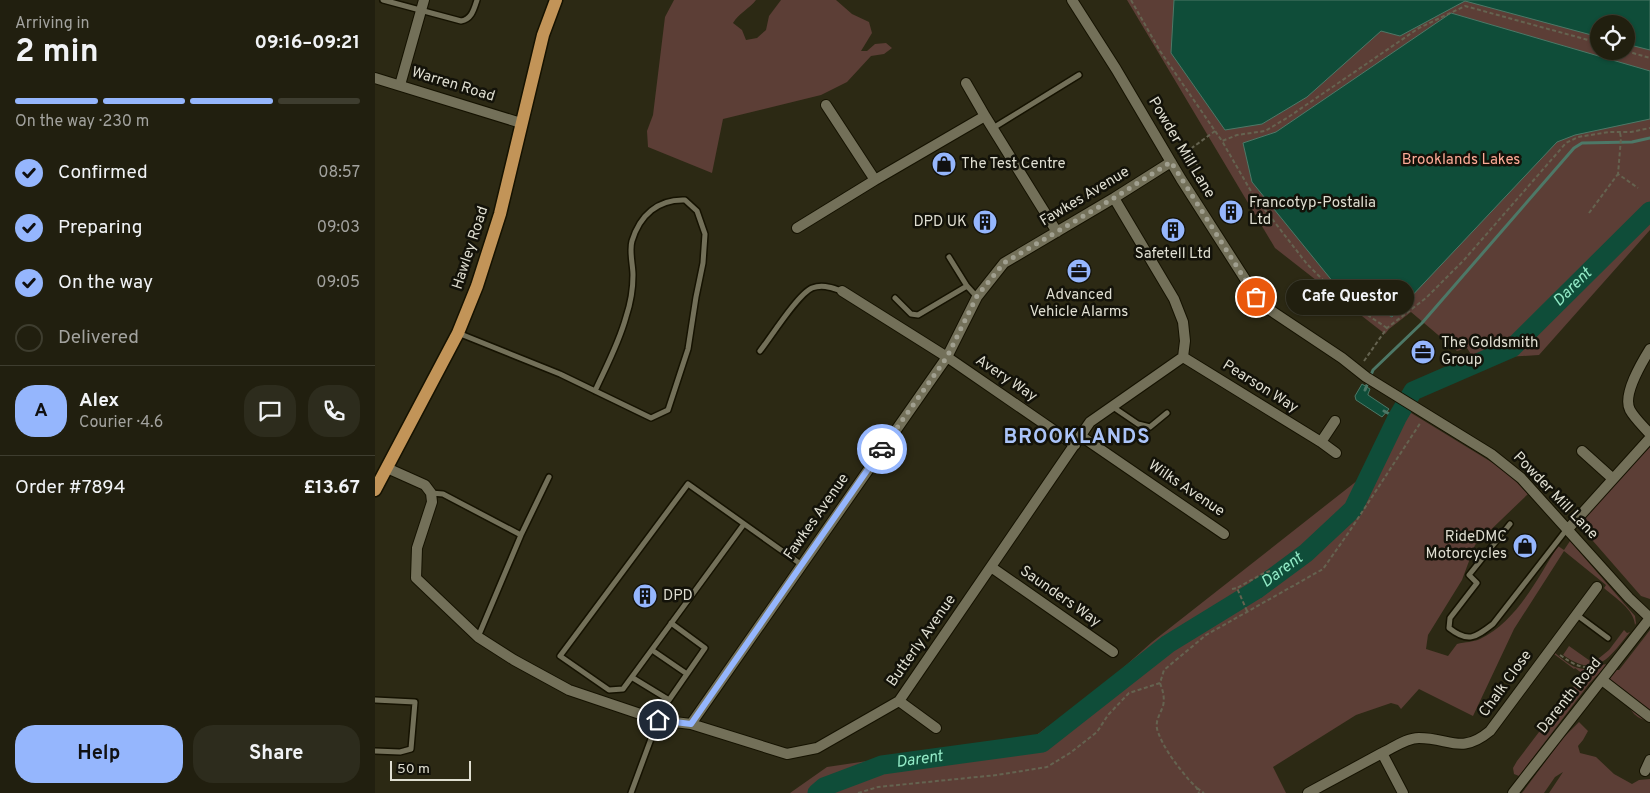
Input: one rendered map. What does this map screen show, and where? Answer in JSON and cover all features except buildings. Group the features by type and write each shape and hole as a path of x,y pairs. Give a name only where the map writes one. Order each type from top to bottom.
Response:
{"main road":[{"name":"Hawley Road","path":"375,490 458,333 477,286 499,214 543,34 556,0"}],"street":[{"path":"400,85 425,0"},
{"name":"Powder Mill Lane","path":"1072,0 1261,304 1342,358 1365,377 1491,454 1505,465 1521,478 1629,598 1650,618"},
{"name":"Warren Road","path":"375,78 521,123"},
{"path":"966,83 1057,232"},
{"path":"826,105 875,180"},
{"path":"797,228 985,116"},
{"name":"Fawkes Avenue","path":"691,724 947,357 977,296 1004,263 1171,162"},
{"path":"1114,198 1174,299 1183,322 1185,341 1183,357"},
{"name":"Avery Way","path":"842,291 947,357 1075,445"},
{"path":"1568,529 1650,436 1630,409 1628,400 1640,365 1650,349"},
{"name":"Butterly Avenue","path":"431,493 432,502 417,548 416,578 478,638 569,690 658,720 691,724 787,754 817,748 899,701 1090,422 1183,357"},
{"name":"Pearson Way","path":"1183,357 1336,453"},
{"path":"1321,442 1335,421"},
{"name":"Wilks Avenue","path":"1081,436 1224,534"},
{"path":"1582,451 1612,478"},
{"path":"387,468 425,485 431,493"},
{"name":"Saunders Way","path":"991,567 1113,652"},
{"name":"Chalk Close","path":"1308,793 1410,740 1417,738 1463,744 1480,739 1490,731 1597,587"},
{"name":"Darenth Road","path":"1513,793 1650,618"},
{"path":"1602,680 1650,717"},
{"path":"899,701 936,728"},
{"path":"1382,753 1403,793"},
{"path":"1645,770 1650,760"}],"lane":[{"path":"383,0 461,21 467,20 472,14 477,0"},
{"path":"992,128 1079,75"},
{"path":"458,333 560,374 595,391 651,418 667,410 688,349 695,297 703,263 705,234 697,211 685,200 673,200 660,204 645,215 631,242 633,277 627,316 595,391"},
{"path":"949,257 967,286 977,296"},
{"path":"760,351 801,296 811,289 825,286 842,291"},
{"path":"895,298 911,314 918,315 967,286"},
{"path":"1112,406 1139,424 1150,427 1167,413"},
{"path":"478,638 521,535 549,477"},
{"path":"744,524 633,678 623,689 609,690 560,656 688,484 802,565"},
{"path":"431,493 443,494 521,535"},
{"path":"1510,524 1469,575 1477,583 1450,618 1449,628 1459,636 1472,638 1493,624 1568,529"},
{"path":"1576,614 1608,638"},
{"path":"633,678 669,700 705,648 671,623"},
{"path":"652,650 687,674"},
{"path":"375,700 415,702 411,749 400,752 375,751"},
{"path":"631,793 658,720"}],"path":[{"path":"1131,0 1160,51 1222,141 1252,193 1307,264 1339,296 1387,328"},
{"path":"1222,141 1237,135 1265,130 1287,118 1419,28 1465,6 1590,41"},
{"path":"1635,54 1650,58"},
{"path":"1365,377 1387,328 1426,298 1464,260 1566,143 1578,137 1609,132 1631,132 1650,128"},
{"path":"1197,164 1189,150 1215,131"},
{"path":"1589,213 1618,174 1620,132"},
{"path":"1618,174 1637,188"},
{"path":"1204,793 1190,781 1163,744 1157,729 1157,717 1162,707 1164,694 1160,683 1164,670 1206,635 1323,569 1426,415"},
{"path":"1232,589 1264,572 1270,571"},
{"path":"1237,588 1247,611"},
{"path":"1550,648 1572,664 1582,668 1593,667 1606,662"},
{"path":"858,793 879,787 997,775 1047,767 1070,753 1097,732 1108,715 1129,693 1160,683"},
{"path":"1197,788 1199,793"}],"green space":[{"path":"674,0 756,0 733,23 742,30 746,40 757,38 766,30 769,16 781,0 836,0 852,14 869,22 872,33 861,51 867,51 875,44 886,43 892,48 884,54 871,56 847,82 821,95 723,119 712,173 648,147 647,131 653,115 665,17"},
{"name":"Brooklands Lakes","path":"1127,0 1650,0 1650,230 1539,355 1474,359 1467,348 1457,351 1411,312 1385,334 1275,248"},
{"path":"1408,411 1506,471 1528,494 1475,545 1462,580 1428,635 1426,649 1448,656 1457,644 1478,640 1505,622 1525,598 1558,546 1564,550 1570,541 1635,616 1635,625 1628,609 1604,588 1606,585 1564,551 1514,629 1473,716 1419,689 1401,709 1398,705 1391,703 1356,715 1273,767 1286,793 790,793 827,767 1035,736 1096,692 1152,642 1358,480 1387,422"},
{"path":"1650,447 1650,599 1641,596 1586,533 1584,523 1587,513"},
{"path":"1624,630 1627,633 1630,632 1609,657 1594,665 1575,662 1563,655 1569,646 1593,663 1609,650"},
{"path":"1650,630 1650,722 1634,714 1627,698 1605,684 1615,670 1619,670"},
{"path":"1554,654 1563,660 1581,669 1608,664 1589,684 1519,776 1514,774 1513,768 1517,761 1583,674"},
{"path":"1579,722 1588,731 1578,746 1580,753 1596,757 1614,774 1632,784 1639,780 1650,779 1650,793 1549,793 1563,772 1555,777 1544,793 1522,793 1563,738"}],"shaded area":[{"path":"1174,0 1650,0 1650,50 1635,46 1635,15 1590,15 1590,35 1465,1 1400,36 1381,31 1307,97 1262,124 1225,130 1171,53"},
{"path":"1451,13 1590,54 1590,60 1612,60 1650,71 1650,119 1575,135 1557,142 1392,317 1338,288 1252,182 1243,143 1276,132"},
{"path":"1362,384 1370,389 1368,395 1389,409 1382,417 1356,400 1355,396"}],"waterway":[{"path":"1365,390 1373,370 1422,323 1574,148 1582,143 1632,142 1650,138"},
{"name":"Darent","path":"817,793 824,787 882,765 1042,743 1168,644 1256,590 1306,553 1353,509 1397,418 1413,391 1512,348 1650,211"},
{"path":"1384,411 1397,418"}],"way so far":[{"path":"882,449 947,357 977,296 1004,263 1171,162 1256,297"}],"place":[{"name":"The Test Centre","path":"944,164"},
{"name":"Francotyp-Postalia Ltd","path":"1231,212"},
{"name":"DPD UK","path":"985,222"},
{"name":"Safetell Ltd","path":"1173,230"},
{"name":"Advanced Vehicle Alarms","path":"1079,271"},
{"name":"Cafe Questor","path":"1256,297"},
{"name":"The Goldsmith Group","path":"1423,352"},
{"name":"RideDMC Motorcycles","path":"1525,546"},
{"name":"DPD","path":"645,596"}],"district":[{"name":"BROOKLANDS","path":"1077,438"}],"route":[{"path":"658,720 691,724 882,449"}]}
